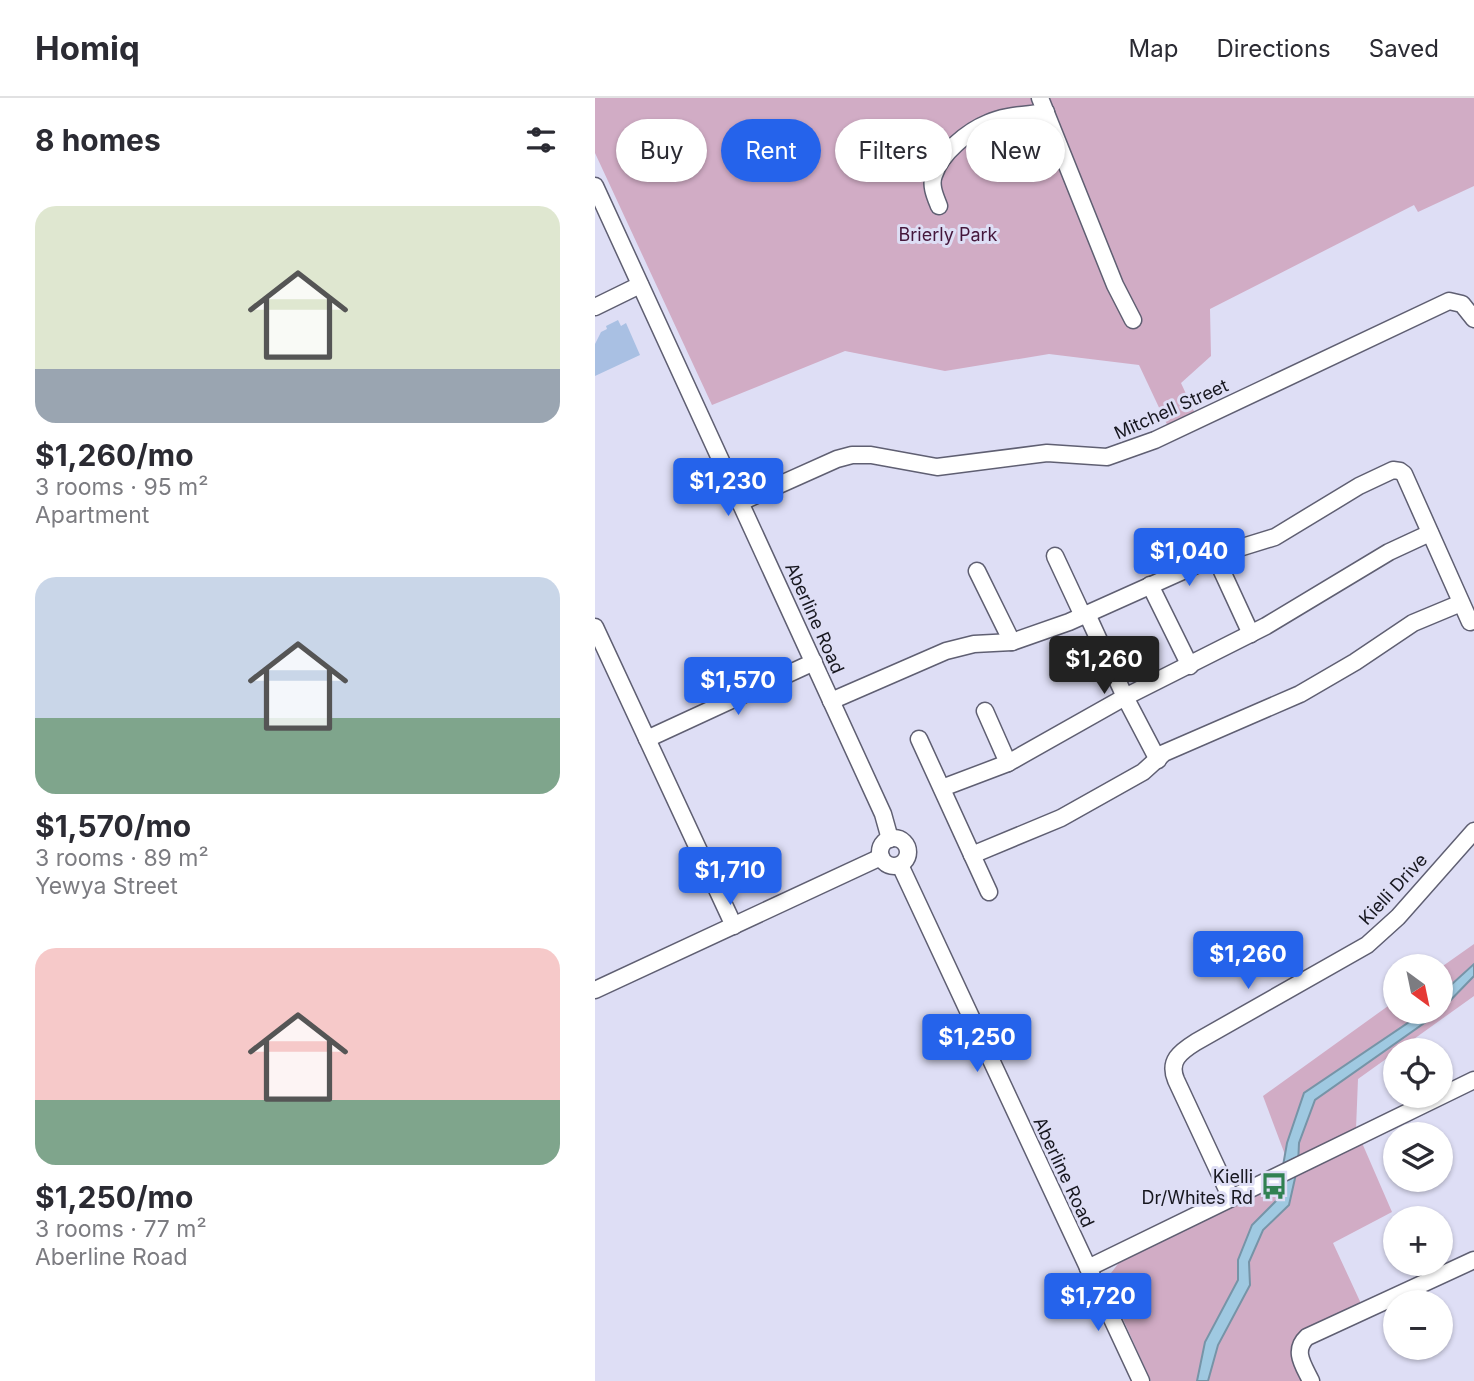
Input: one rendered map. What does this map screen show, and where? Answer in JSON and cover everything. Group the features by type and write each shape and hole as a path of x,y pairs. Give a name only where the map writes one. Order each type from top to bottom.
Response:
{"street":[{"path":"939,206 933,191 933,176 941,160 960,141 988,122 1043,105 1115,285 1133,320"},
{"name":"Aberline Road","path":"595,186 883,814 890,839"},
{"path":"595,307 640,285"},
{"name":"Mitchell Street","path":"741,502 837,458 852,455 871,455 937,467 1047,453 1107,457 1155,440 1449,301 1462,304 1474,319"},
{"path":"831,701 946,651 974,644 1012,642 1085,615 1215,556 1275,537 1359,486 1393,470 1403,474 1470,622"},
{"path":"942,788 1008,764 1125,697 1251,634 1389,552 1430,533"},
{"path":"1055,556 1158,760"},
{"path":"1215,556 1251,634"},
{"path":"977,570 1012,642"},
{"path":"1150,585 1190,666"},
{"path":"972,855 1061,818 1143,772 1173,748 1252,717 1300,694 1355,662 1403,629 1461,603"},
{"path":"595,628 734,926"},
{"path":"595,669 611,662"},
{"path":"647,739 814,662"},
{"path":"985,711 1008,764"},
{"path":"919,739 989,892"},
{"name":"Kielli Drive","path":"1231,1198 1172,1070 1175,1058 1196,1042 1367,945 1398,917 1474,831"},
{"path":"890,839 899,839 908,849 907,858 900,865 887,864 881,857 883,844 890,839"},
{"path":"595,990 881,857"},
{"name":"Aberline Road","path":"900,865 1141,1381"},
{"path":"1088,1268 1474,1080"},
{"path":"1311,1381 1299,1353 1300,1344 1307,1337 1474,1260"}],"green space":[{"name":"Brierly Park","path":"595,98 1474,98 1474,186 1418,212 1414,205 1210,309 1211,356 1181,383 1198,420 1171,433 1139,365 1049,354 945,371 845,351 712,405 595,153"},
{"path":"1474,944 1474,996 1453,1011 1453,959"},
{"path":"1383,1010 1383,1024 1435,1024 1415,1038 1383,1038 1383,1061 1358,1079 1356,1129 1389,1206 1383,1206 1383,1217 1333,1243 1364,1310 1303,1340 1311,1381 1151,1381 1108,1286 1111,1273 1121,1260 1293,1176 1263,1096"}],"water":[{"path":"1474,964 1474,976 1453,998 1453,983"},
{"path":"1406,1024 1423,1024 1403,1038 1385,1038"},
{"path":"1383,1040 1383,1052 1315,1100 1299,1143 1298,1165 1289,1205 1263,1230 1249,1262 1250,1285 1218,1345 1208,1381 1197,1381 1205,1342 1238,1280 1238,1260 1252,1225 1277,1200 1287,1143 1304,1093"}],"building":[{"path":"618,320 621,326 626,323 640,355 595,376 595,344 601,332 607,329 606,326"}],"place":[{"name":"Kielli Dr/Whites Rd","path":"1274,1186"}]}
